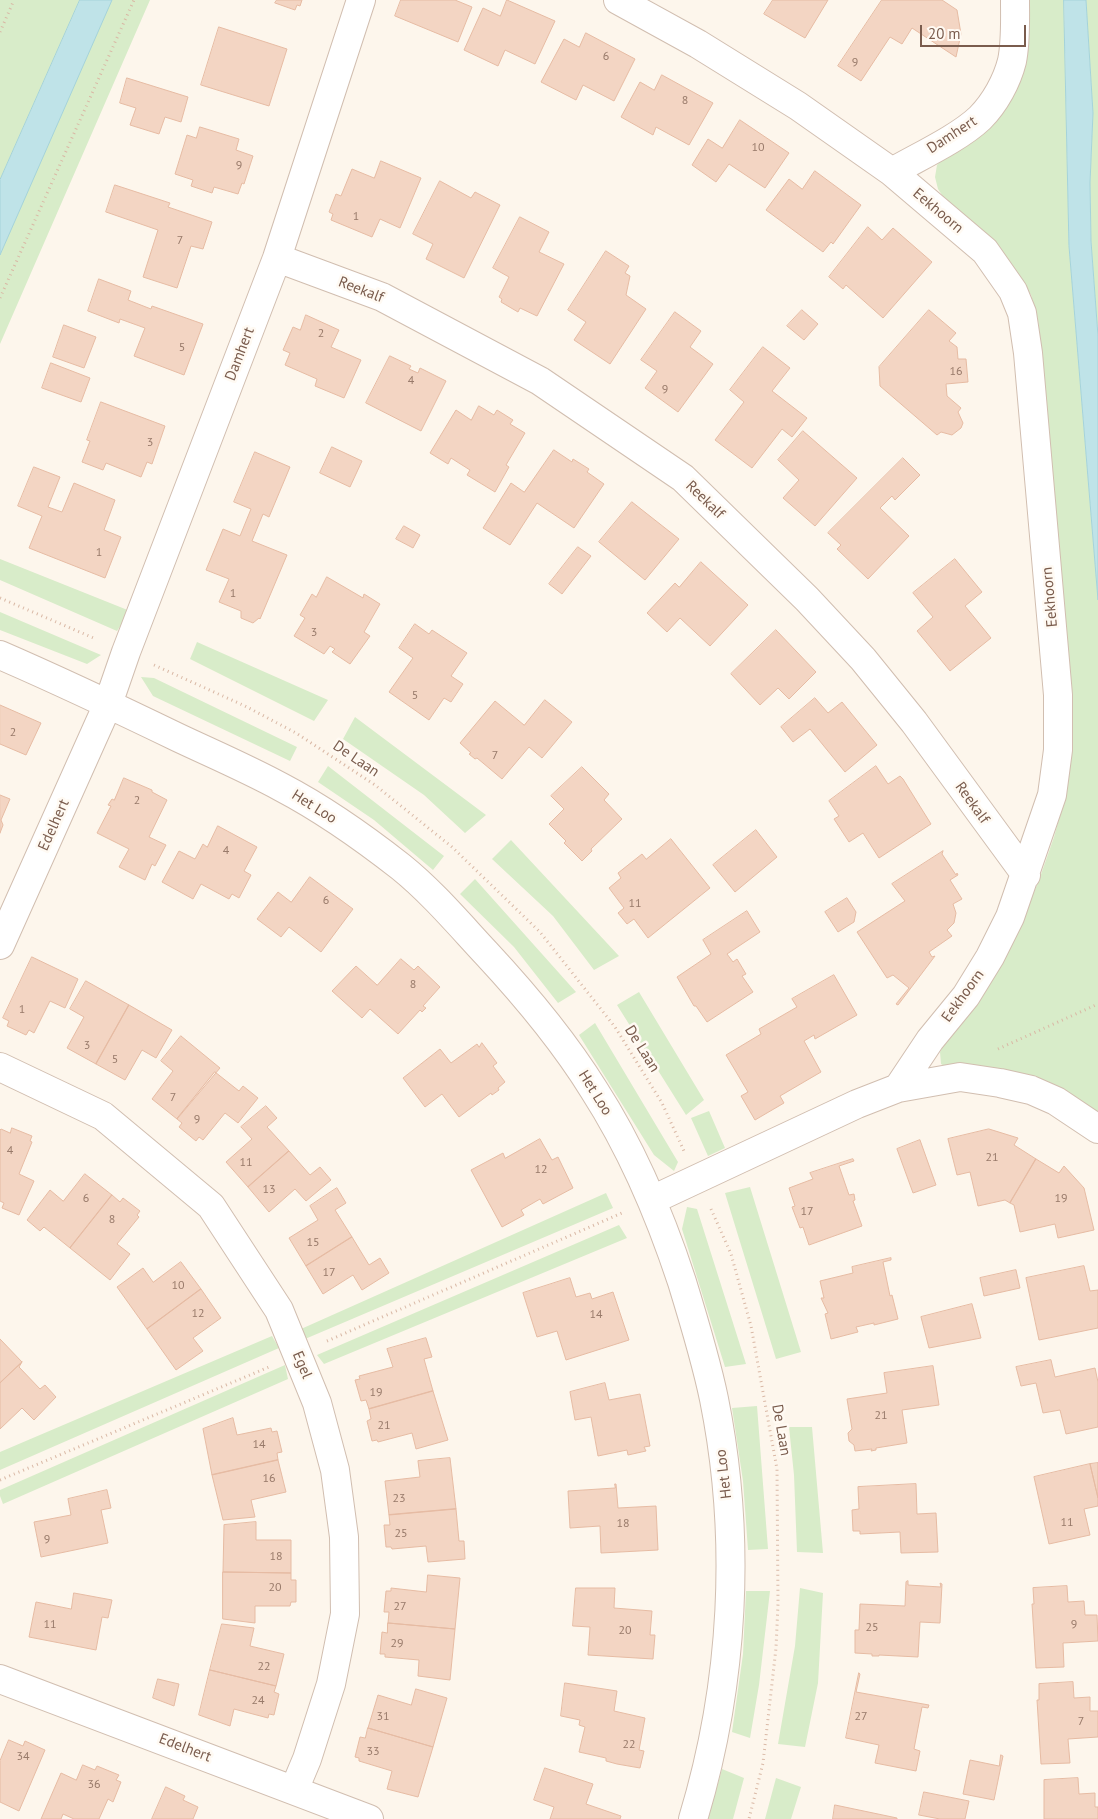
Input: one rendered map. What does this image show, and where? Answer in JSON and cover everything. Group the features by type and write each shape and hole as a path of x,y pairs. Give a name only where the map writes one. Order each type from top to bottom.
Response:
{"street":[{"name":"Damhert","path":"108,704 126,652 277,258 361,0"},
{"name":"Eekhoorn","path":"618,0 698,44 798,106 892,172 985,251 1002,272 1022,312 1028,353 1058,694 1058,750 1052,795 1010,917 990,957 966,996 930,1040 898,1088"},
{"name":"Damhert","path":"892,172 960,132 981,117 1000,92 1012,61 1015,0"},
{"name":"Reekalf","path":"277,258 382,297 540,381 683,478 807,599 863,659 914,722 1026,875"},
{"name":"Het Loo","path":"0,655 281,786 335,819 402,869 456,920 549,1024 595,1090 622,1136 652,1200 674,1260 696,1329 714,1400 725,1473 730,1531 730,1608 720,1707 703,1787 693,1819"},
{"name":"Edelhert","path":"0,945 108,704"},
{"name":"Egel","path":"0,1067 102,1116 211,1206 279,1310 317,1403 335,1470 344,1537 345,1614 331,1684 307,1760 294,1790"},
{"path":"652,1200 857,1104 898,1088 960,1077 1031,1090 1056,1101 1098,1129"},
{"name":"Edelhert","path":"0,1679 369,1819"}],"path":[{"path":"0,32 14,0"},
{"path":"0,298 134,0"},
{"name":"De Laan","path":"0,598 245,706 296,733 375,784 452,847 540,932 615,1027 662,1103 731,1254 751,1326 777,1469 778,1604 776,1648 763,1763 749,1819"},
{"path":"996,1050 1098,1004"}],"green space":[{"path":"0,0 80,0 0,180"},
{"path":"111,0 150,0 0,344 0,252"},
{"path":"1028,0 1064,0 1069,246 1098,600 1098,1114 1073,1095 1035,1080 946,1067 941,1064 940,1052 946,1040 980,998 1013,942 1039,880 1054,837 1065,796 1069,666 1038,320 1031,295 1011,263 998,248 942,195 938,189 935,177 937,165 943,158 970,139"},
{"path":"1086,0 1098,0 1098,336 1091,241 1090,183 1093,113"},
{"path":"0,559 130,611 117,631 0,580"},
{"path":"0,612 101,655 87,664 0,630"},
{"path":"197,642 328,700 314,721 190,659"},
{"path":"141,677 154,678 297,747 290,761 153,696"},
{"path":"355,717 486,815 465,833 424,795 343,739"},
{"path":"328,766 444,856 433,870 374,820 318,782"},
{"path":"511,840 619,956 594,970 553,916 492,859"},
{"path":"475,879 576,992 558,1003 514,947 460,894"},
{"path":"639,992 704,1100 686,1115 617,1005"},
{"path":"595,1023 678,1162 674,1171 654,1155 579,1035"},
{"path":"709,1111 725,1148 708,1156 691,1118"},
{"path":"750,1187 801,1352 776,1359 725,1193"},
{"path":"606,1193 613,1208 305,1339 301,1329"},
{"path":"687,1207 697,1209 746,1364 725,1367 682,1229"},
{"path":"619,1225 627,1238 324,1364 317,1355"},
{"path":"272,1336 279,1348 0,1470 0,1452"},
{"path":"285,1365 288,1379 3,1504 0,1490"},
{"path":"757,1406 768,1549 748,1550 743,1481 732,1408"},
{"path":"789,1427 812,1427 823,1553 797,1552 794,1475"},
{"path":"800,1588 823,1593 818,1683 805,1747 778,1744 795,1646"},
{"path":"746,1591 770,1591 759,1685 750,1738 732,1732 743,1654"},
{"path":"722,1769 744,1778 733,1819 708,1819"},
{"path":"776,1778 801,1787 791,1819 765,1819"}],"water":[{"path":"80,0 112,0 0,255 0,180"},
{"path":"1064,0 1086,0 1093,113 1090,183 1091,241 1098,336 1098,600 1069,246"}],"building":[{"path":"277,0 302,0 300,6 297,5 295,10 275,3"},
{"path":"401,0 455,0 472,7 458,42 395,16"},
{"path":"507,0 555,21 535,64 505,50 498,66 464,50 483,8 500,16"},
{"path":"773,0 828,0 805,38 764,14"},
{"path":"882,0 942,0 957,10 961,34 956,57 912,28 902,44 890,37 861,81 838,66"},
{"path":"219,27 287,49 269,106 201,85"},
{"path":"586,33 635,59 614,101 583,85 576,100 541,82 564,39 579,47"},
{"path":"662,75 713,103 689,145 656,127 653,135 621,117 640,82 654,90"},
{"path":"127,78 188,97 181,122 165,117 159,134 130,125 136,108 120,103"},
{"path":"740,120 789,153 765,188 729,164 716,182 692,165 708,139 722,148"},
{"path":"200,127 239,139 236,150 253,156 244,184 242,183 238,194 214,187 212,193 191,186 193,180 175,174 187,135 196,138"},
{"path":"381,161 421,178 400,228 380,219 372,237 331,220 333,214 329,212 336,194 341,196 352,169 374,178"},
{"path":"815,171 861,205 833,244 831,242 823,252 766,210 789,179 802,189"},
{"path":"440,181 471,198 475,192 500,205 464,278 426,259 433,244 413,234"},
{"path":"115,185 170,203 168,207 212,222 203,249 191,246 177,288 143,277 158,230 106,212"},
{"path":"520,217 549,232 539,252 564,264 537,316 520,308 518,312 501,302 502,299 499,297 509,277 493,268"},
{"path":"868,227 882,240 893,228 932,262 883,318 846,285 843,289 829,277"},
{"path":"606,251 629,266 625,273 630,276 626,295 646,309 610,364 574,340 586,322 568,310"},
{"path":"99,279 131,291 128,300 151,309 152,306 203,324 184,375 134,356 145,328 120,319 119,323 88,311"},
{"path":"802,310 818,324 804,340 787,326"},
{"path":"929,310 956,333 949,341 957,347 958,359 966,359 968,382 946,384 947,396 961,408 958,412 963,423 961,428 952,435 941,432 937,435 880,386 879,367"},
{"path":"675,312 701,331 690,347 713,364 678,412 645,388 657,371 641,360"},
{"path":"306,315 339,330 331,347 361,360 344,398 315,386 317,379 285,365 290,353 283,350 293,327 300,330"},
{"path":"64,325 96,337 84,368 53,357"},
{"path":"763,347 790,368 772,391 807,418 792,437 782,429 752,468 715,440 744,402 730,390"},
{"path":"390,356 411,366 409,369 418,373 420,368 446,381 421,431 366,403"},
{"path":"51,363 90,378 81,402 42,388"},
{"path":"101,402 165,426 152,464 147,462 141,477 106,463 103,470 82,462 90,441 87,440"},
{"path":"479,406 494,415 497,410 513,420 510,424 525,433 506,465 509,467 495,492 467,475 470,470 451,458 448,464 430,453 456,410 471,420"},
{"path":"803,431 857,478 815,526 783,498 799,480 778,460"},
{"path":"332,447 362,461 350,487 320,473"},
{"path":"554,450 572,462 573,459 589,469 587,472 604,484 574,528 537,503 510,545 483,528 511,483 524,492"},
{"path":"255,452 290,467 269,517 263,514 252,541 287,555 260,619 253,623 241,618 241,611 219,602 229,579 206,570 223,529 240,536 251,509 234,502"},
{"path":"903,458 920,475 895,500 892,496 880,508 909,536 868,579 837,549 841,545 828,533"},
{"path":"34,467 60,477 48,507 62,512 74,483 115,500 104,530 121,537 105,578 29,548 42,516 18,506"},
{"path":"632,502 679,539 645,580 599,542"},
{"path":"404,526 420,535 413,548 396,539"},
{"path":"578,547 591,556 562,594 549,584"},
{"path":"955,559 982,592 965,606 991,638 950,671 917,631 933,617 913,593"},
{"path":"701,562 748,605 710,646 680,618 667,632 647,613 675,583 679,587"},
{"path":"327,577 363,598 364,594 380,604 364,632 370,636 350,664 332,652 335,649 330,646 324,654 294,636 305,618 300,615 312,594 316,597"},
{"path":"415,624 429,634 432,630 467,653 451,676 463,684 451,702 444,698 429,720 389,692 413,658 399,648"},
{"path":"776,630 816,672 789,699 778,688 760,705 731,674"},
{"path":"815,698 828,713 842,702 877,745 845,772 810,729 793,742 781,727"},
{"path":"545,700 572,722 542,758 529,747 502,779 477,758 475,759 469,754 471,753 460,743 495,701 524,725"},
{"path":"0,705 41,723 26,755 0,744"},
{"path":"876,766 888,784 900,776 903,779 931,824 879,858 863,833 849,842 834,819 839,816 829,801"},
{"path":"582,767 609,794 604,800 622,819 591,849 592,851 582,861 549,824 564,809 551,796"},
{"path":"124,778 152,790 152,792 167,800 149,837 166,845 155,866 152,864 145,880 119,867 129,849 97,833 111,806 108,805 112,799 114,800"},
{"path":"0,795 10,799 1,820 3,825 0,833"},
{"path":"218,826 257,847 244,871 251,875 239,898 232,894 229,899 201,884 193,899 162,882 179,851 195,859 203,844 207,847"},
{"path":"756,830 777,857 735,892 713,865"},
{"path":"671,839 710,888 648,938 634,919 627,924 618,913 624,908 609,888 621,878 618,873 642,854 646,859"},
{"path":"943,851 942,854 956,875 957,873 958,875 950,880 962,899 953,904 956,913 954,923 947,930 952,936 929,952 932,957 935,956 898,1005 896,1004 909,988 893,975 887,978 857,932 905,901 892,884"},
{"path":"310,877 353,909 321,952 289,927 281,937 257,919 278,892 291,902"},
{"path":"847,898 856,912 854,922 838,932 825,912"},
{"path":"747,911 760,932 727,954 733,962 737,959 746,974 742,976 753,992 707,1022 696,1006 694,1006 677,977 711,954 703,940"},
{"path":"32,957 78,979 65,1008 50,1001 34,1033 29,1030 26,1035 7,1026 9,1021 3,1018"},
{"path":"401,959 414,970 418,966 440,987 423,1006 426,1008 422,1012 420,1010 398,1034 370,1009 362,1018 332,991 356,966 377,985"},
{"path":"834,975 857,1015 815,1039 814,1035 804,1041 821,1072 780,1096 784,1103 755,1120 741,1096 748,1092 726,1055 761,1034 759,1029 797,1007 792,999"},
{"path":"86,981 129,1005 96,1064 67,1048 84,1017 70,1009"},
{"path":"129,1005 172,1030 156,1058 142,1050 125,1080 96,1064"},
{"path":"181,1036 220,1068 177,1119 152,1099 173,1071 161,1061"},
{"path":"482,1043 497,1063 493,1066 505,1082 498,1088 499,1090 492,1095 491,1093 459,1117 442,1094 425,1107 403,1078 440,1049 451,1063 477,1044 479,1047"},
{"path":"215,1072 239,1091 243,1086 258,1098 238,1123 225,1113 203,1140 199,1137 196,1141 179,1127 182,1123 177,1119"},
{"path":"266,1106 277,1118 267,1127 289,1151 248,1187 226,1162 252,1139 241,1127"},
{"path":"12,1128 32,1136 30,1141 32,1142 19,1174 34,1181 19,1215 2,1208 4,1203 0,1201 0,1130 10,1133"},
{"path":"989,1129 1018,1138 1014,1145 1036,1159 1010,1203 1005,1200 978,1206 970,1172 957,1175 948,1139"},
{"path":"540,1139 552,1160 558,1157 573,1188 543,1204 540,1199 521,1210 524,1215 502,1227 471,1170 503,1153 505,1158"},
{"path":"920,1140 936,1185 913,1193 897,1149"},
{"path":"289,1151 310,1175 320,1167 331,1180 306,1201 295,1189 269,1212 248,1187"},
{"path":"853,1159 854,1161 839,1166 849,1195 854,1194 855,1200 853,1201 862,1226 809,1245 803,1227 800,1228 792,1207 795,1206 789,1188 813,1179 810,1173"},
{"path":"1036,1159 1059,1173 1064,1166 1084,1188 1094,1230 1058,1238 1055,1224 1020,1232 1014,1205 1010,1203"},
{"path":"85,1174 112,1195 70,1248 44,1227 40,1231 27,1220 50,1190 63,1201"},
{"path":"337,1188 346,1203 335,1210 352,1237 306,1266 289,1238 318,1220 310,1206"},
{"path":"112,1195 120,1202 123,1198 140,1211 137,1215 139,1217 117,1244 130,1254 110,1280 70,1248"},
{"path":"352,1237 369,1265 380,1258 389,1273 362,1290 353,1275 323,1294 306,1266"},
{"path":"891,1258 891,1260 883,1262 890,1296 892,1295 898,1319 856,1327 858,1332 831,1339 825,1314 828,1313 821,1298 824,1298 820,1281 853,1273 852,1267"},
{"path":"181,1262 201,1289 147,1329 117,1287 143,1268 153,1282"},
{"path":"1084,1266 1090,1291 1098,1290 1098,1328 1039,1340 1026,1278"},
{"path":"1016,1270 1020,1288 984,1296 980,1278"},
{"path":"570,1278 576,1297 590,1293 592,1299 613,1292 629,1340 566,1360 557,1331 537,1337 523,1293"},
{"path":"201,1289 221,1318 193,1338 203,1351 176,1370 147,1329"},
{"path":"972,1304 981,1338 929,1348 921,1317"},
{"path":"426,1338 432,1357 424,1359 433,1391 369,1409 366,1400 361,1401 355,1380 360,1379 359,1376 393,1367 387,1349"},
{"path":"0,1339 22,1362 0,1383"},
{"path":"1051,1360 1055,1377 1095,1368 1098,1382 1098,1427 1066,1434 1060,1410 1043,1413 1036,1383 1021,1386 1016,1367"},
{"path":"22,1362 19,1367 40,1389 45,1385 56,1397 34,1420 22,1408 0,1429 0,1383"},
{"path":"933,1366 939,1405 902,1410 907,1443 876,1448 876,1450 871,1451 872,1449 855,1451 854,1445 849,1441 848,1433 852,1429 847,1399 887,1393 884,1373"},
{"path":"605,1383 609,1400 640,1394 650,1446 644,1447 646,1451 628,1455 627,1450 598,1456 591,1417 575,1420 570,1392"},
{"path":"433,1391 448,1440 416,1449 412,1433 378,1442 377,1440 372,1441 367,1421 371,1419 369,1409"},
{"path":"233,1418 237,1435 271,1428 272,1432 277,1431 282,1452 277,1453 278,1460 212,1475 203,1429"},
{"path":"450,1458 456,1509 389,1515 385,1481 420,1477 418,1461"},
{"path":"278,1460 286,1492 251,1500 255,1517 223,1520 212,1475"},
{"path":"1098,1463 1098,1498 1090,1464"},
{"path":"1090,1464 1098,1506 1084,1509 1090,1535 1049,1544 1034,1477"},
{"path":"615,1484 618,1508 656,1506 658,1550 601,1553 600,1526 570,1528 568,1491 615,1488"},
{"path":"916,1484 917,1514 936,1513 938,1552 901,1553 900,1532 860,1534 860,1531 853,1531 852,1510 859,1509 858,1487"},
{"path":"107,1490 111,1508 101,1510 108,1543 41,1557 34,1522 71,1515 68,1499"},
{"path":"456,1509 459,1541 464,1541 465,1559 428,1562 426,1546 392,1549 391,1547 386,1547 384,1525 390,1525 389,1515"},
{"path":"256,1522 256,1540 291,1540 291,1573 223,1572 224,1525"},
{"path":"223,1572 291,1573 291,1580 296,1580 296,1602 291,1602 290,1606 255,1606 255,1623 223,1619"},
{"path":"428,1575 460,1578 455,1629 388,1623 389,1612 384,1612 386,1591 391,1591 391,1588 426,1592"},
{"path":"908,1581 908,1585 941,1587 940,1583 942,1584 940,1623 920,1622 918,1657 872,1656 872,1654 855,1653 855,1630 859,1630 860,1604 905,1606 906,1582"},
{"path":"1067,1586 1068,1602 1084,1601 1085,1615 1097,1615 1098,1641 1063,1643 1064,1667 1036,1668 1032,1604 1034,1604 1033,1588"},
{"path":"576,1588 615,1588 614,1608 652,1611 650,1635 655,1635 653,1659 588,1655 590,1627 573,1626"},
{"path":"74,1593 112,1600 108,1618 102,1617 96,1650 29,1637 36,1602 71,1609"},
{"path":"388,1623 455,1629 450,1680 418,1676 419,1660 385,1657 385,1654 380,1654 382,1632 387,1633"},
{"path":"222,1624 254,1628 250,1646 284,1654 276,1686 210,1670"},
{"path":"210,1670 276,1686 274,1692 279,1694 274,1715 269,1714 268,1718 234,1709 230,1726 199,1715"},
{"path":"859,1673 856,1692 929,1705 928,1708 922,1707 914,1749 920,1751 916,1771 875,1763 879,1745 846,1738"},
{"path":"158,1679 179,1684 174,1706 153,1698"},
{"path":"1073,1682 1074,1698 1090,1697 1090,1711 1098,1711 1098,1737 1068,1739 1070,1763 1041,1764 1037,1700 1039,1700 1039,1684"},
{"path":"565,1683 617,1691 614,1711 645,1718 639,1750 644,1751 640,1768 617,1764 606,1761 606,1758 579,1752 585,1727 579,1725 580,1720 561,1716"},
{"path":"416,1689 447,1698 433,1747 368,1728 378,1695 411,1705"},
{"path":"368,1728 433,1747 418,1797 387,1789 392,1771 359,1761 359,1758 355,1757 360,1737 365,1738"},
{"path":"9,1740 23,1746 25,1741 45,1750 19,1811 0,1802 0,1761"},
{"path":"1001,1755 1003,1756 994,1800 963,1794 970,1760 999,1766"},
{"path":"83,1765 95,1770 97,1766 119,1775 116,1780 121,1782 113,1802 108,1799 99,1819 74,1819 63,1814 61,1819 41,1819 61,1773 76,1780"},
{"path":"545,1768 593,1784 586,1804 621,1816 620,1819 550,1819 554,1807 534,1800"},
{"path":"1078,1778 1079,1794 1095,1793 1095,1807 1098,1807 1098,1819 1044,1819 1044,1780"},
{"path":"166,1787 185,1796 183,1800 198,1807 193,1819 152,1819"},
{"path":"924,1792 969,1801 965,1819 940,1819 919,1815"},
{"path":"835,1805 897,1818 897,1819 833,1819"}]}
